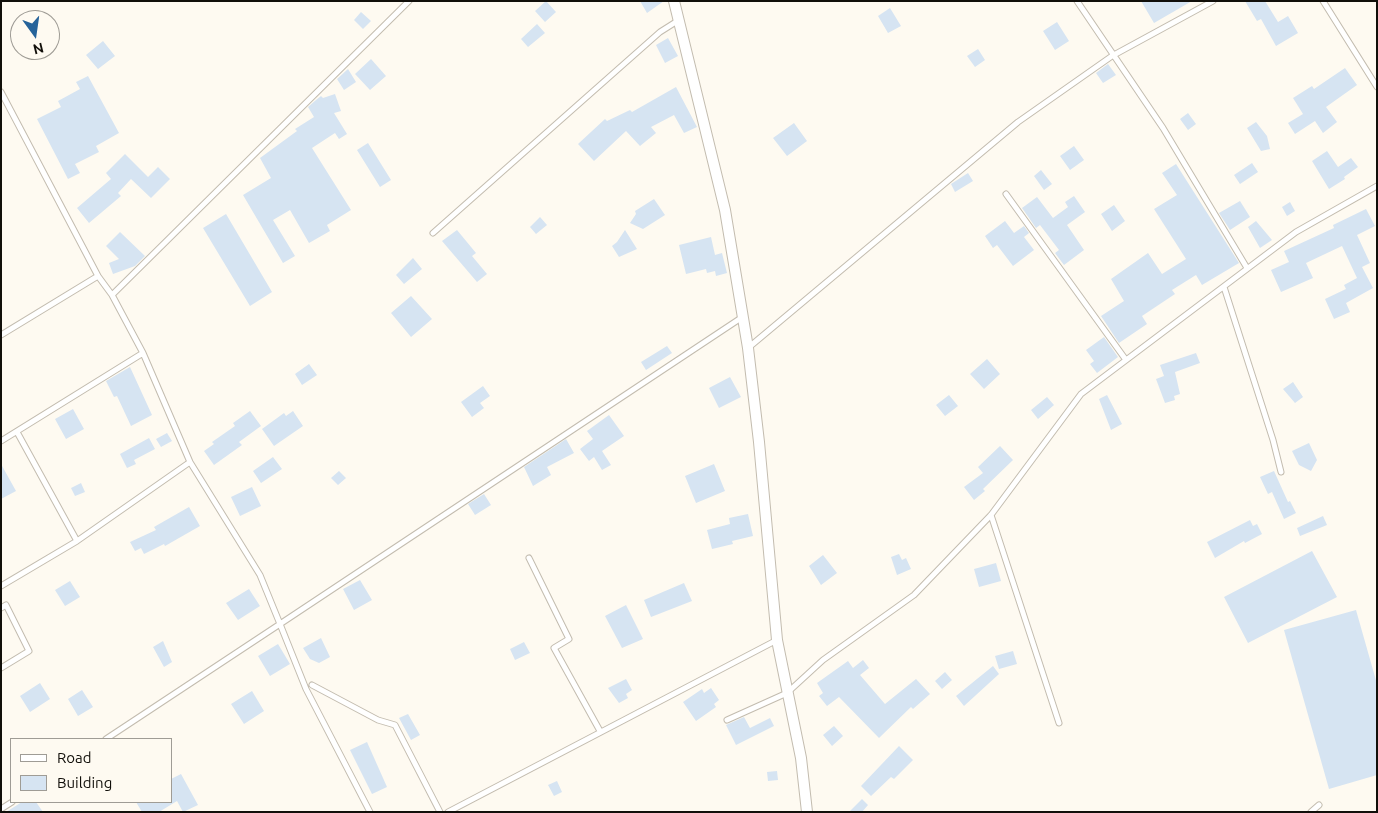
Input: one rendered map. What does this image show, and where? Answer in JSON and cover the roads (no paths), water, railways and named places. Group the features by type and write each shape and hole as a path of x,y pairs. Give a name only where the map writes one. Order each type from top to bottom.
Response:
{"street":[{"path":"674,1 725,210 748,348 759,442 777,640 801,758 807,812"}],"lane":[{"path":"112,295 409,1"},
{"path":"1077,1 1112,56 1163,128 1247,268"},
{"path":"748,348 1018,122 1112,56 1213,1"},
{"path":"1323,1 1377,87"},
{"path":"434,233 660,32 679,20"},
{"path":"1,92 98,276 112,295 143,353 190,462 260,574 306,688 370,812"},
{"path":"728,720 787,693 823,660 914,595 991,515 1081,394 1296,232 1377,186"},
{"path":"1006,194 1126,360"},
{"path":"1,335 98,276"},
{"path":"1224,287 1273,440 1280,472"},
{"path":"108,738 742,318"},
{"path":"1,441 143,353"},
{"path":"17,432 77,541"},
{"path":"1,586 77,541 190,462"},
{"path":"991,515 1059,723"},
{"path":"529,558 569,640 554,648 600,731"},
{"path":"1,608 6,605 29,651 1,668"},
{"path":"448,812 777,640"},
{"path":"312,685 378,720 395,725 440,812"},
{"path":"1311,812 1319,805"}]}
